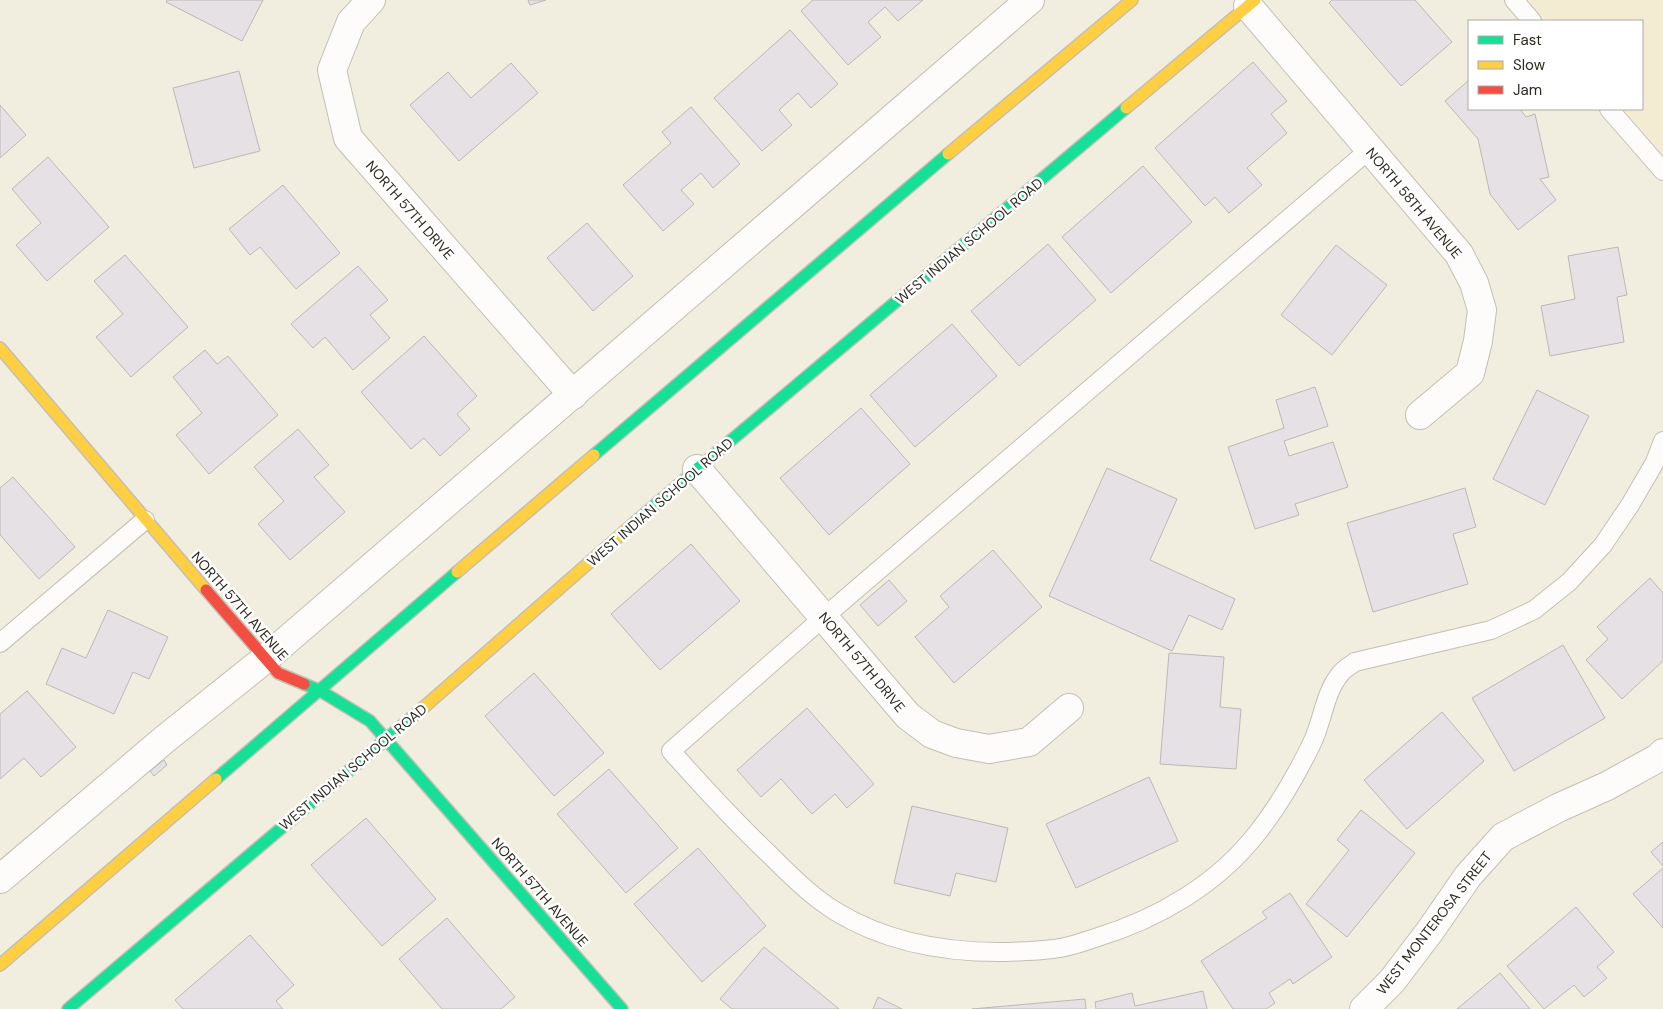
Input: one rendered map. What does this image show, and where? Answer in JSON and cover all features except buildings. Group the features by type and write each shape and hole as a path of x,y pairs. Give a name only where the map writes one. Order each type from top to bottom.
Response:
{"street":[{"name":"NORTH 57TH DRIVE","path":"371,0 351,22 332,70 348,138 573,395"},
{"path":"0,965 318,690 1132,0"},
{"name":"NORTH 58TH AVENUE","path":"1252,3 1370,149 1459,254 1474,282 1482,310 1478,341 1470,372 1420,415"},
{"name":"WEST INDIAN SCHOOL ROAD","path":"80,1005 697,469 1252,3"},
{"path":"0,879 165,739 265,659 573,395 1016,4"},
{"name":"NORTH 57TH AVENUE","path":"0,348 145,520 278,673 318,690 370,721 622,1009"},
{"name":"NORTH 57TH DRIVE","path":"697,469 908,716 932,734 956,744 989,749 1029,742 1069,708"},
{"name":"WEST MONTEROSA STREET","path":"1364,1009 1392,981 1468,876 1503,837 1558,808 1607,786 1658,758 1663,753"}],"lane":[{"path":"1514,0 1531,20"},
{"path":"1610,110 1663,171"},
{"path":"1370,149 824,617 671,751 716,802 794,879 834,910 877,933 919,945 973,952 1022,951 1065,947 1118,931 1161,912 1198,889 1229,865 1258,832 1290,787 1314,740 1329,694 1341,672 1355,662 1491,630 1534,610 1569,582 1603,545 1630,505 1655,462 1663,441"},
{"path":"0,643 145,520"}],"shaded area":[{"path":"1529,0 1663,0 1663,154 1625,110 1643,110 1643,20 1547,20"}],"traffic: fast":[{"path":"633,524 1126,108"},
{"path":"594,455 948,154"},
{"path":"216,779 457,572"},
{"path":"304,684 319,690 370,721 622,1009"},
{"path":"68,1009 424,707"}],"traffic: slow":[{"path":"948,154 1132,0"},
{"path":"1126,108 1255,0"},
{"path":"0,348 206,590"},
{"path":"457,572 594,455"},
{"path":"424,707 633,524"},
{"path":"0,965 216,779"}],"traffic: jam":[{"path":"206,590 278,673 304,684"}]}
